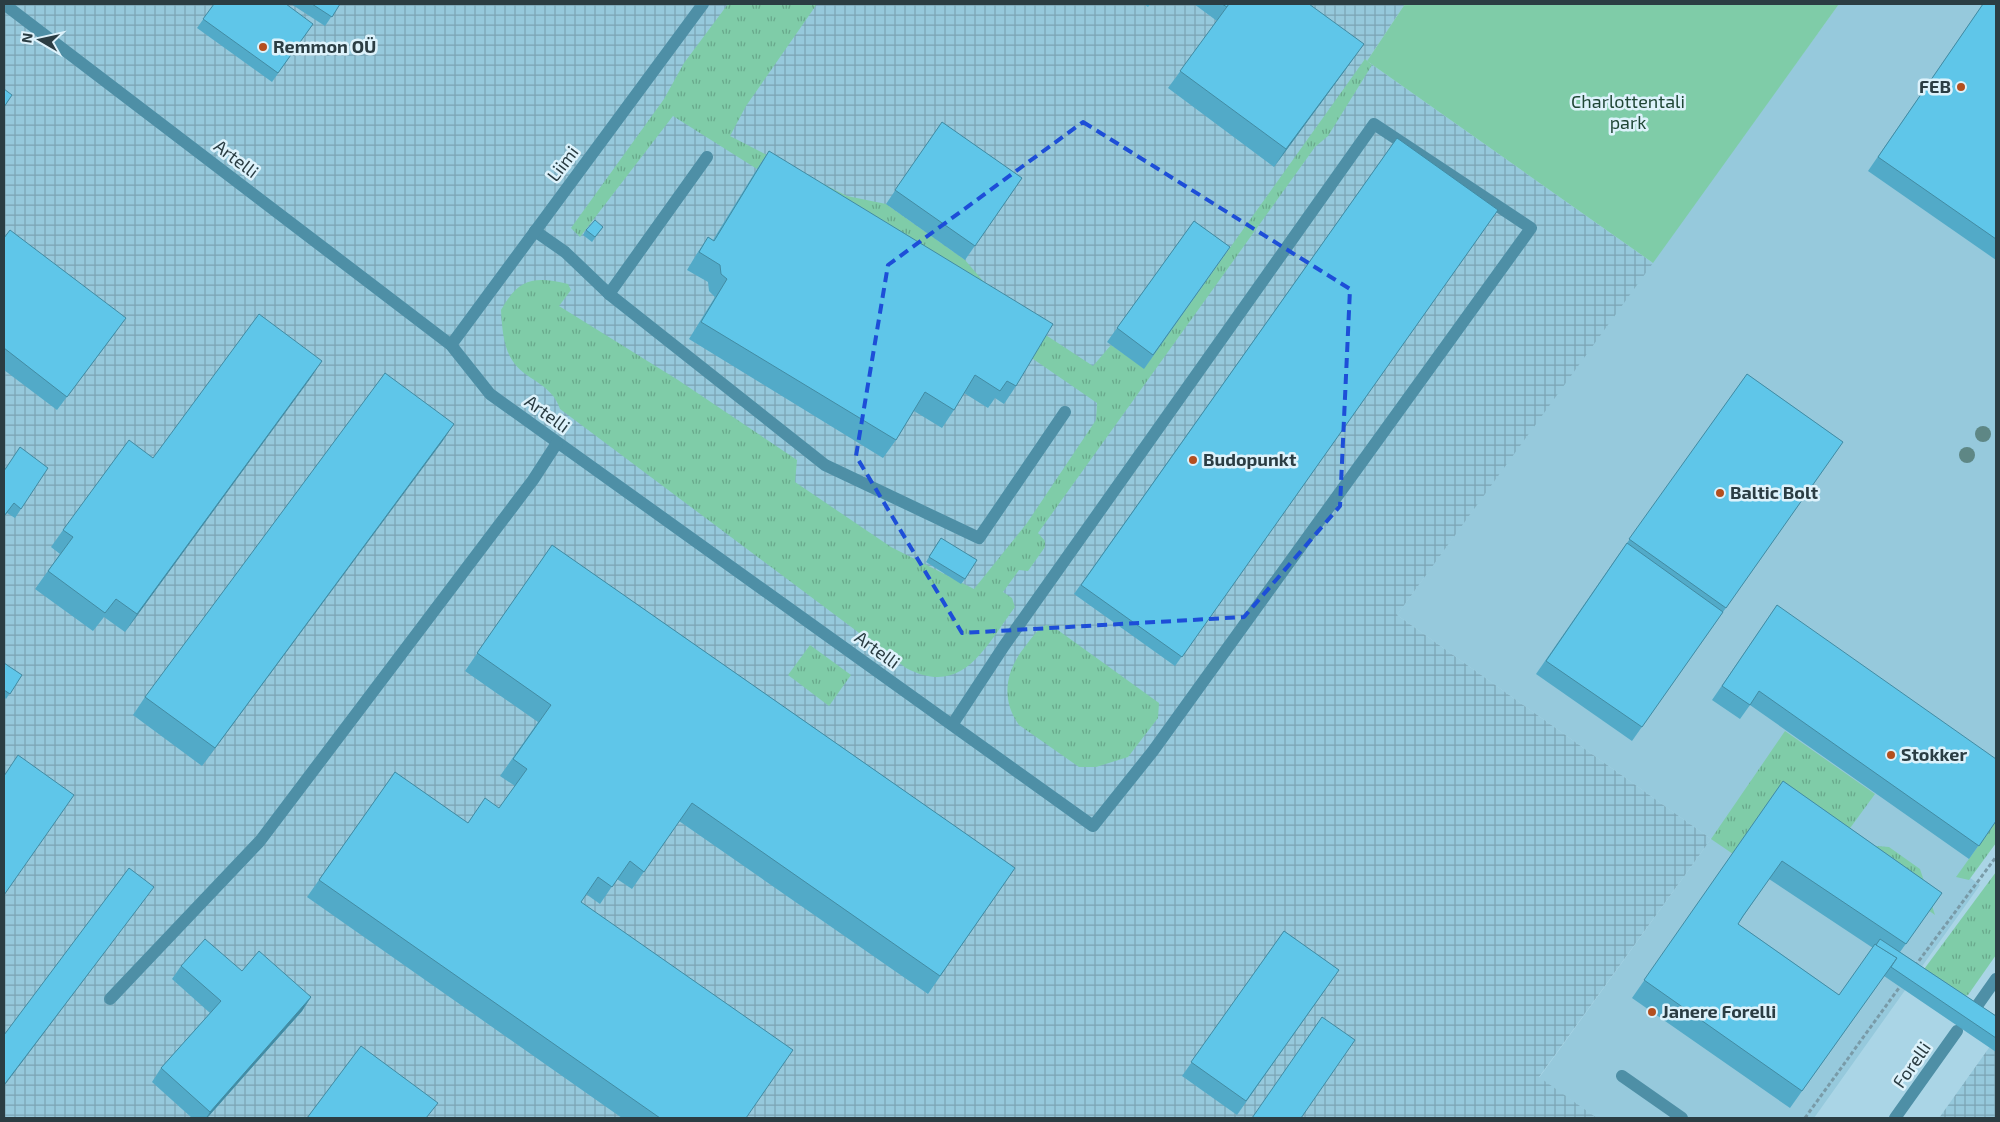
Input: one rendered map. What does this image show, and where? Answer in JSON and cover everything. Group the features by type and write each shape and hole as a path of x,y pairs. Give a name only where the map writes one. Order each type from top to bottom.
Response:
{"street":[{"name":"Artelli","path":"4,4 451,345 490,394 557,443 1093,826 1159,743 1532,228 1374,124 1004,646 952,725"},
{"name":"Liimi","path":"451,345 704,4"},
{"path":"608,294 707,156"},
{"path":"535,231 565,252 608,294 824,466 979,538 1065,412"},
{"path":"110,999 260,841 534,480 557,443"},
{"path":"1972,1013 1996,979"},
{"name":"Forelli","path":"1895,1118 1957,1031"},
{"path":"1622,1076 1682,1118"}],"path":[{"path":"1910,974 1996,857"},
{"path":"1805,1118 1904,982"}],"highlighted area":[{"path":"1083,122 1350,289 1340,506 1244,617 962,633 856,456 888,265"}],"shaded area":[{"path":"4,4 1405,4 1367,61 1653,263 1397,615 1711,839 1539,1077 1597,1118 4,1118"},
{"path":"1839,4 1996,4 1996,823 1962,872 1980,885 1814,1118 1597,1118 1539,1078 1711,839 1397,615"},
{"path":"1996,1038 1996,1118 1939,1118"}],"green space":[{"path":"728,4 817,4 746,106 730,136 847,196 886,204 965,260 1009,311 1093,366 1111,345 1144,368 1365,59 1372,65 1328,136 1315,147 1038,533 1045,541 1045,547 1028,571 1019,570 1003,592 1012,598 1015,607 993,638 971,664 958,672 943,677 926,676 906,668 560,409 551,393 517,367 507,349 501,310 514,291 528,282 537,280 568,284 571,290 559,306 678,380 797,460 795,482 891,547 974,589 1027,523 1096,420 1097,403 757,169 673,116 580,237 571,228 664,99 684,63"},
{"name":"Charlottentali park","path":"1405,4 1839,4 1653,263 1367,61"},
{"path":"1046,625 1055,628 1159,703 1158,718 1128,757 1096,767 1079,767 1019,725 1009,704 1007,693 1010,673 1020,653 1036,633"},
{"path":"810,645 851,675 829,706 788,675"},
{"path":"1785,731 1875,794 1837,846 1733,854 1711,839"},
{"path":"1996,821 1996,843 1969,880 1956,877"},
{"path":"1877,846 1889,847 1920,869 1935,915 1852,856"},
{"path":"1996,872 1996,955 1968,995 1957,1000 1919,976"}],"building":[{"path":"214,4 286,4 313,24 278,73 203,19"},
{"path":"312,4 340,4 332,17"},
{"path":"1229,4 1309,4 1364,44 1286,149 1180,71"},
{"name":"FEB","path":"1983,4 1996,4 1996,239 1878,157"},
{"path":"4,89 12,95 4,107"},
{"path":"942,122 1022,178 975,246 895,190"},
{"path":"1397,138 1498,210 1182,657 1081,585"},
{"path":"769,151 1053,324 1016,386 1007,381 1000,391 975,375 954,410 925,392 896,440 701,322 727,279 721,274 720,265 699,252 708,237 714,241"},
{"path":"595,220 603,227 595,237 586,230"},
{"path":"1194,221 1230,247 1153,355 1117,328"},
{"path":"10,230 126,318 67,397 4,348 4,238"},
{"path":"259,314 322,361 137,614 116,599 105,613 48,571 73,537 63,530 129,440 153,458"},
{"path":"385,373 454,424 215,748 145,697"},
{"path":"1747,374 1843,442 1726,608 1629,539"},
{"path":"20,447 48,468 21,509 14,503 4,516 4,471"},
{"path":"941,538 977,560 965,579 929,557"},
{"path":"1627,543 1723,612 1642,727 1546,661"},
{"path":"552,545 1015,868 940,976 692,803 644,872 630,861 612,887 598,877 581,902 793,1050 746,1118 660,1118 319,880 395,772 468,823 485,798 499,808 527,769 513,759 551,705 477,653"},
{"name":"Stokker","path":"1777,605 1996,759 1996,821 1979,846 1759,691 1750,705 1722,686"},
{"path":"4,663 22,675 10,694 4,690"},
{"path":"18,755 74,795 4,895 4,776"},
{"path":"1783,781 1942,893 1906,944 1782,861 1743,916 1738,924 1839,995 1875,944 1897,958 1802,1091 1644,980"},
{"path":"129,868 154,887 4,1085 4,1035"},
{"path":"1284,931 1339,970 1246,1101 1191,1062"},
{"path":"205,939 242,971 259,951 311,997 210,1112 161,1068 221,1001 181,966"},
{"path":"1880,939 1996,1016 1996,1038 1891,967 1897,958 1876,945"},
{"path":"1322,1017 1355,1040 1301,1118 1252,1118"},
{"path":"361,1046 438,1103 426,1118 307,1118"}],"place":[{"name":"Remmon OÜ","path":"263,47"},
{"name":"FEB","path":"1961,87"},
{"name":"Budopunkt","path":"1193,460"},
{"name":"Baltic Bolt","path":"1720,493"},
{"name":"Stokker","path":"1891,755"},
{"name":"Janere Forelli","path":"1652,1012"}]}
